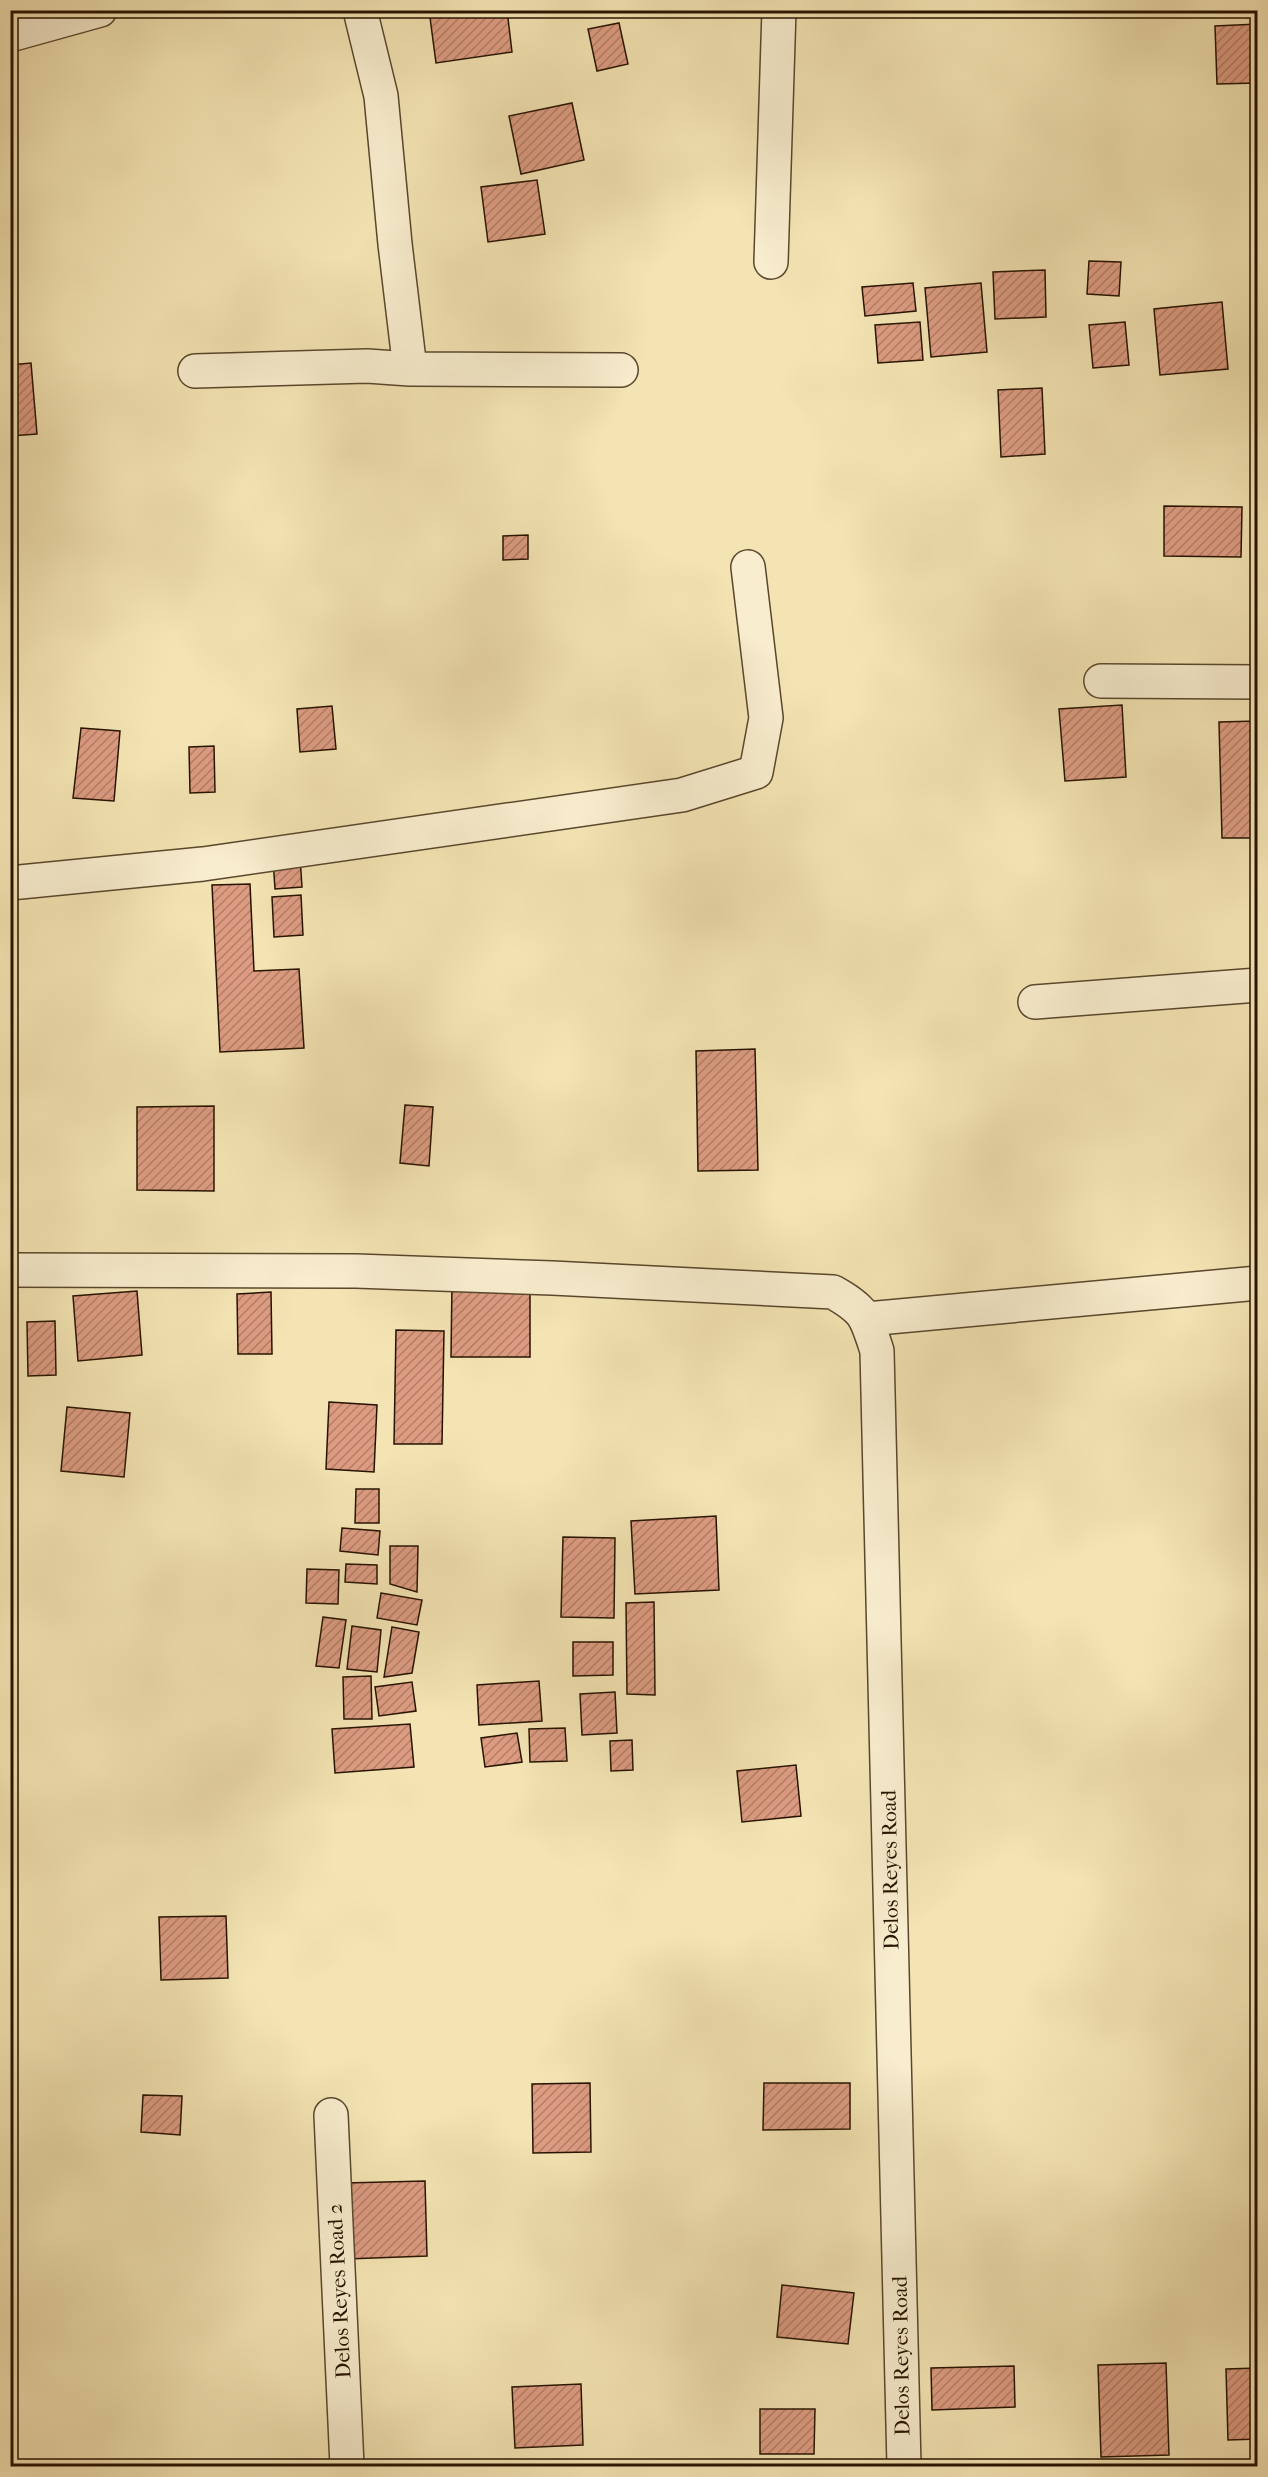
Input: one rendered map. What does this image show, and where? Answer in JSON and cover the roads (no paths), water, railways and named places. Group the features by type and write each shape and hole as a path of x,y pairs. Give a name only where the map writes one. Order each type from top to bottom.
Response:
{"street":[{"path":"360,10 381,96 410,369"},
{"path":"771,262 778,10"},
{"path":"10,35 96,11"},
{"path":"195,371 367,366 410,369 621,370"},
{"path":"10,883 203,864 682,795 756,772 766,718 748,567"},
{"path":"1101,681 1257,682"},
{"path":"1035,1002 1257,985"},
{"name":"Delos Reyes Road","path":"10,1270 356,1271 833,1292 855,1304 867,1319 877,1350 904,2466"},
{"path":"867,1319 1257,1283"},
{"name":"Delos Reyes Road 2","path":"331,2115 347,2466"}]}
